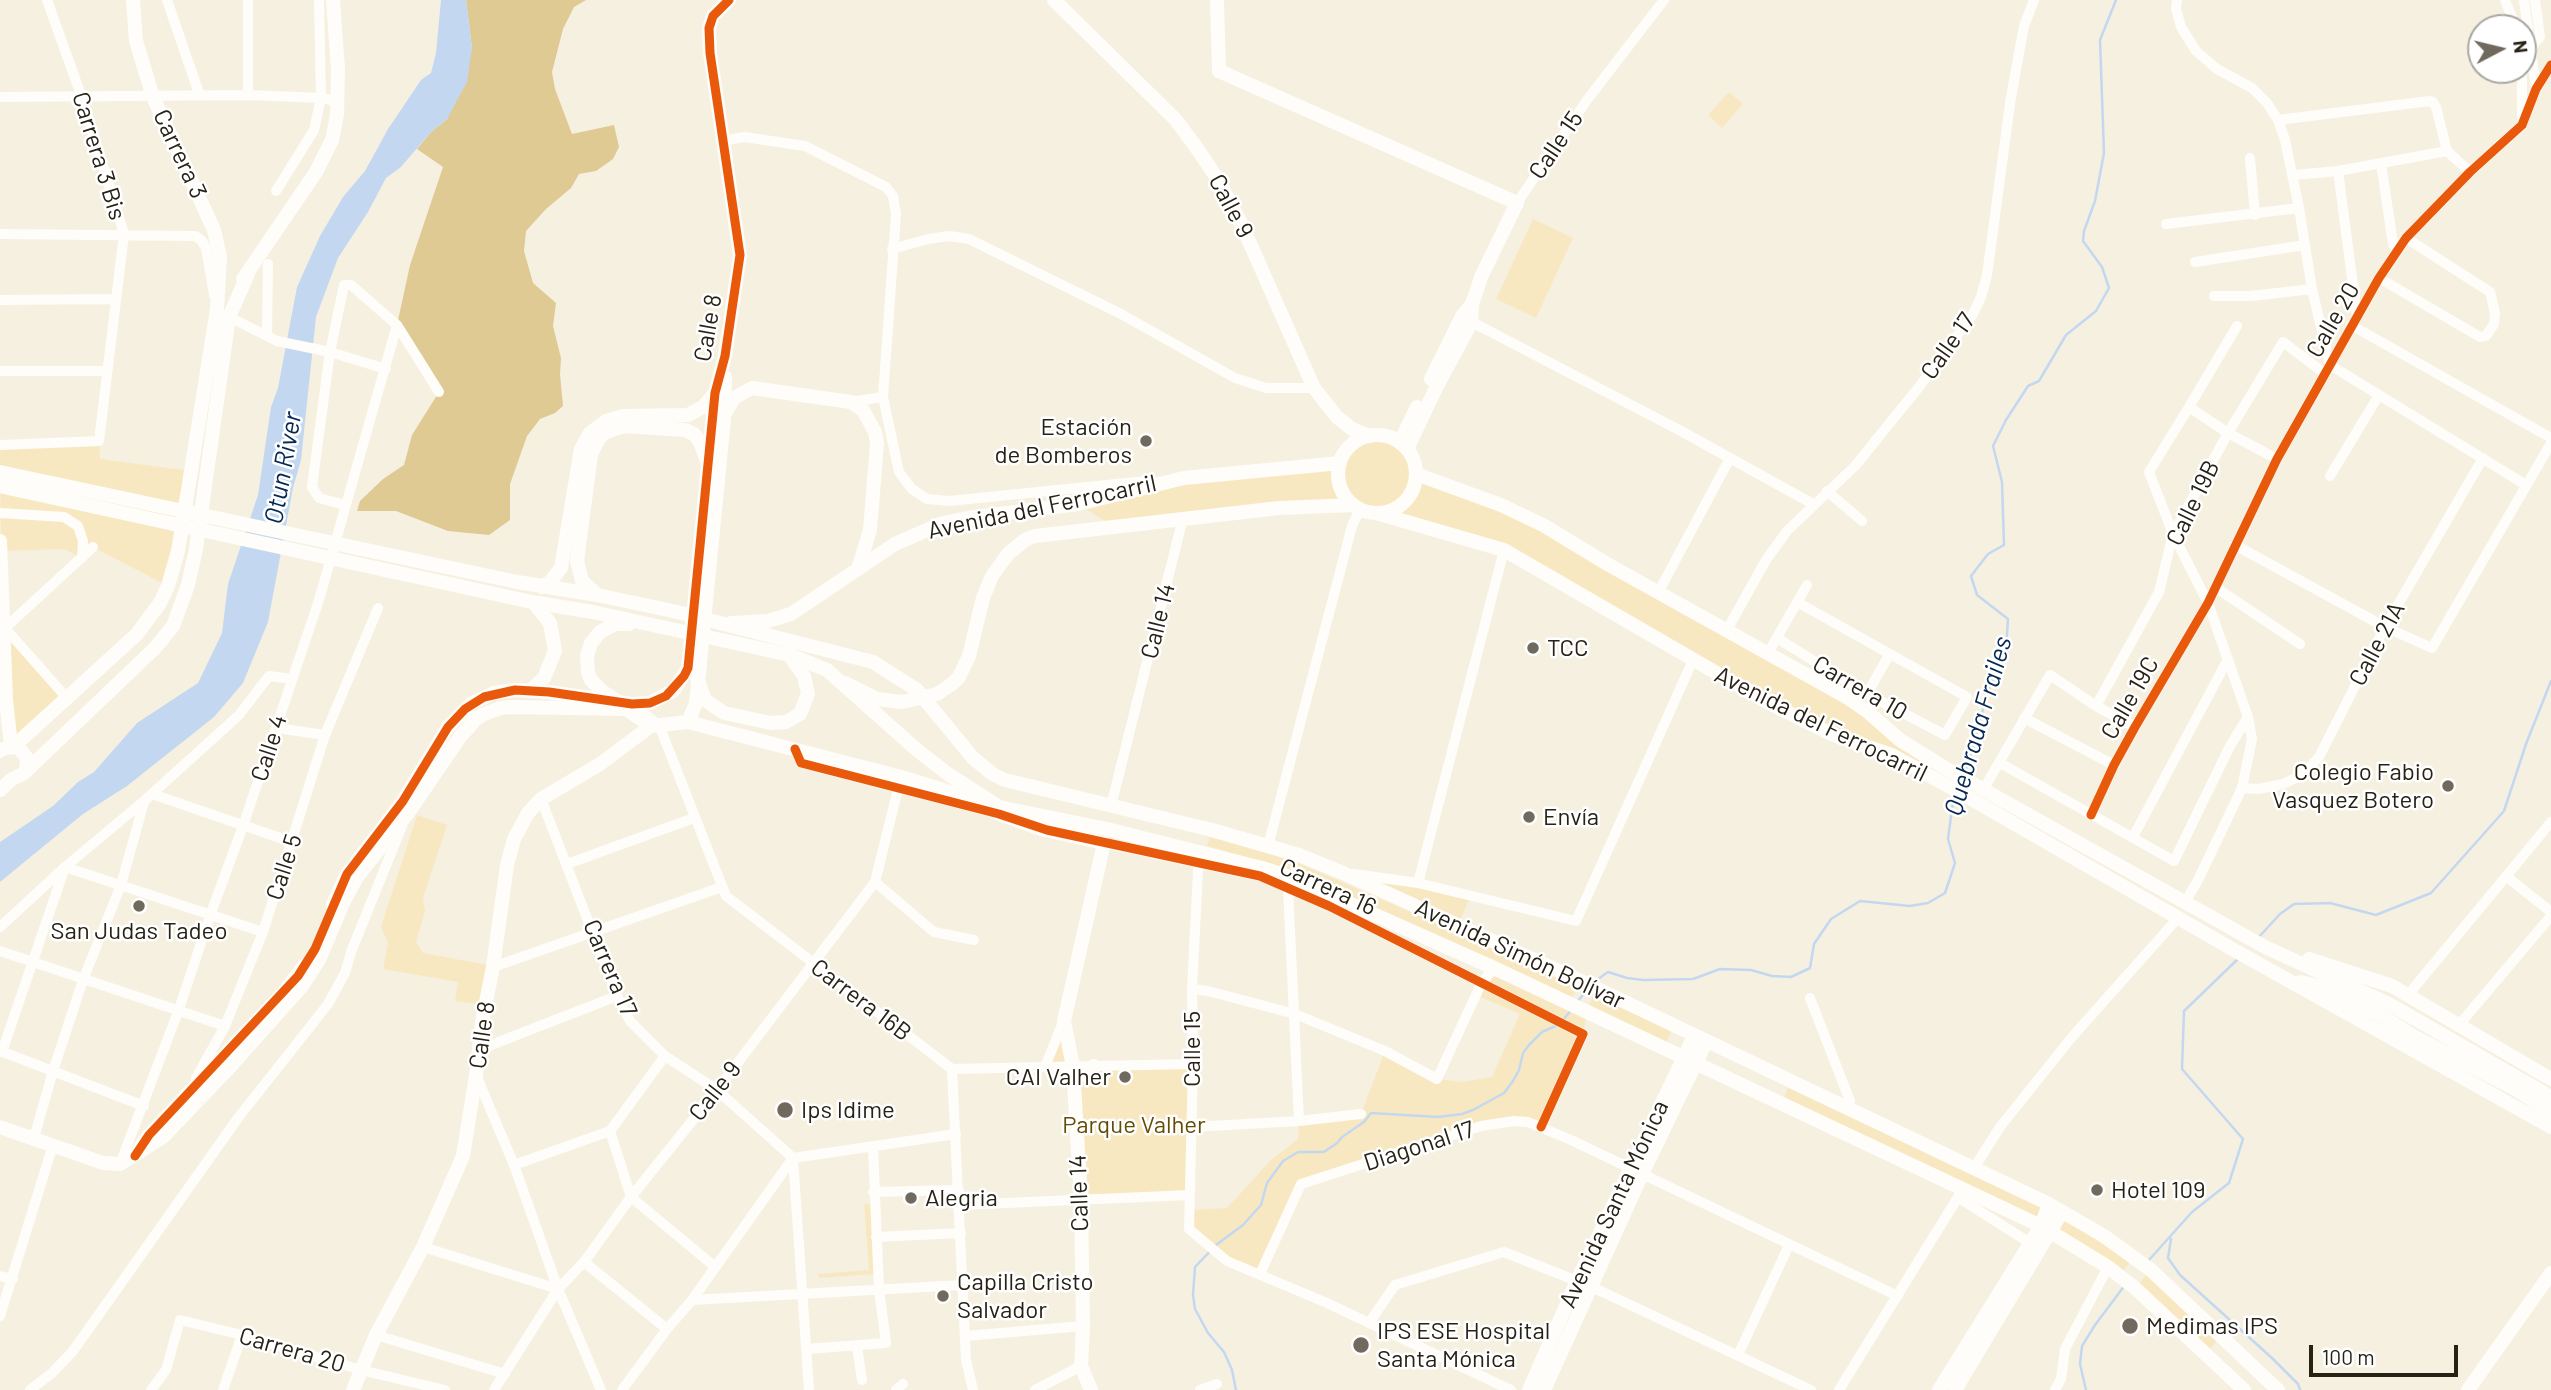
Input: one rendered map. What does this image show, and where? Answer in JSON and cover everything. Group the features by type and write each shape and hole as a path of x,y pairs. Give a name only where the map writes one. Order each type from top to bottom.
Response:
{"main road":[{"name":"Carrera 3","path":"8,748 137,634 168,586 178,551 221,270 214,230 153,97 136,41 133,0"},
{"path":"216,309 248,274 322,162 332,140 338,69 333,0"},
{"name":"Calle 9","path":"1054,0 1176,120 1198,150 1219,181 1242,225 1314,388 1337,417 1352,429 1369,436"},
{"path":"1217,0 1219,71 1517,203"},
{"name":"Calle 8","path":"700,599 707,461 715,393 725,356 740,255 710,53 709,27 724,4"},
{"name":"Calle 15","path":"1403,446 1467,320 1482,275 1517,203"},
{"path":"0,790 6,777 18,778 155,648 173,626 188,585 196,549 229,317 248,274"},
{"name":"Calle 8","path":"688,722 696,703 697,678 694,658 724,419 725,356"},
{"path":"724,419 734,398 752,388 851,402 863,410 875,432 877,443 870,530 858,570"},
{"path":"542,587 550,583 561,568 581,449 590,433 606,421 623,416 688,415 703,407 715,393"},
{"path":"597,595 582,581 577,561 591,454 599,438 606,432 624,426 685,430 694,434 700,442 707,461"},
{"path":"1380,435 1403,446 1415,466 1412,492 1401,505 1385,512 1376,513 1356,507 1343,492 1340,483 1340,463 1346,450 1356,441 1380,435"},
{"name":"Avenida del Ferrocarril","path":"727,623 747,624 781,619 806,606 895,544 943,523 1078,505 1184,478 1340,463"},
{"path":"0,472 516,590"},
{"name":"Avenida del Ferrocarril","path":"1416,474 1501,505 1543,525 1658,593 1768,653 1857,705 1946,777"},
{"path":"0,486 516,590"},
{"name":"Avenida del Ferrocarril","path":"841,681 885,700 912,701 937,694 952,684 965,667 987,587 1000,564 1025,540 1046,533 1279,508 1356,507"},
{"name":"Avenida del Ferrocarril","path":"1376,513 1504,550 1693,660 1831,734 1892,755 1975,790 2287,958"},
{"path":"0,541 8,748 19,748 27,758 26,770"},
{"name":"Avenida Simón Bolívar","path":"516,590 542,587 597,595 727,623 861,658 885,668 917,690 973,758 994,775 1016,784 1299,855 1581,981 2088,1225 2151,1270 2278,1390"},
{"name":"Avenida Simón Bolívar","path":"516,590 532,602 790,655 827,670 917,750 999,810 1107,829 1199,858 1290,877 1494,968 1961,1194 2046,1229 2114,1271 2135,1288 2244,1390"},
{"path":"530,691 544,678 555,651 550,623 532,602"},
{"path":"655,725 603,692 591,680 586,664 591,643 600,632 615,624 667,628"},
{"path":"697,678 705,700 724,713 771,723 786,722 800,714 808,694 804,676 790,655"},
{"path":"0,1127 103,1163 120,1164 135,1156 164,1136 183,1118 291,1000 319,960 357,877 408,813 460,737 475,720 491,710 650,703 674,690 694,658"},
{"path":"135,1156 149,1135 298,976 315,950 347,874 403,801 457,716 472,703 494,693 530,691 625,705"},
{"path":"0,735 6,700"},
{"path":"625,705 633,726 630,743"},
{"name":"Carrera 16","path":"655,725 688,722 795,749 999,810 1041,829 1104,843"},
{"name":"Calle 8","path":"353,1390 376,1335 423,1247 463,1156 510,852 522,823 541,799 600,764 655,725"},
{"name":"Avenida del Ferrocarril","path":"1975,790 2178,918 2280,976"},
{"name":"Calle 14","path":"1081,1366 1081,1201 1073,1074 1064,1021 1104,843"},
{"path":"2287,958 2310,959 2392,986 2549,1075"},
{"path":"2287,958 2551,1097"},
{"path":"2280,976 2384,1009 2415,1037 2517,1090 2551,1112"},
{"path":"2280,976 2551,1127"},
{"name":"Avenida Santa Mónica","path":"1529,1390 1576,1283 1636,1171 1700,1039"},
{"path":"1073,1074 1082,1073 1094,1066"},
{"name":"Avenida Santa Mónica","path":"1544,1390 1592,1287 1636,1171"},
{"path":"1955,1390 2056,1208"},
{"path":"1939,1390 2030,1243 2046,1229"},
{"path":"2468,1390 2551,1273"},
{"path":"1081,1366 1091,1390"}],"street":[{"name":"Carrera 3 Bis","path":"0,445 99,441 124,234 82,97 47,0"},
{"path":"167,0 200,96"},
{"path":"248,0 248,95"},
{"path":"276,191 314,130 321,98 319,0"},
{"name":"Calle 15","path":"1517,203 1587,100 1664,0"},
{"name":"Calle 17","path":"1727,630 1766,560 1787,531 1855,466 1919,387 1973,314 1987,275 2011,97 2024,26 2034,0"},
{"path":"2177,0 2176,9 2181,27 2196,51 2217,69 2252,88 2267,103 2278,120 2285,140 2299,208 2327,369 2379,395 2526,485"},
{"path":"2537,15 2540,37 2537,40"},
{"name":"Calle 20","path":"2208,603 2277,459 2379,278 2406,238 2470,172 2522,125 2536,89 2551,65"},
{"path":"2522,84 2522,125"},
{"path":"2535,84 2536,89"},
{"path":"0,97 248,95 337,101"},
{"path":"2278,120 2430,101 2435,107 2448,151 2470,172"},
{"path":"723,141 744,137 805,146 886,187 892,195 896,214 883,397 899,472 912,489 927,499 949,501 1184,478"},
{"path":"2292,176 2338,171 2448,151"},
{"path":"2250,158 2255,215"},
{"path":"2381,163 2393,244 2397,251"},
{"path":"2338,171 2357,315"},
{"path":"2166,224 2299,208"},
{"path":"0,234 190,235 201,240 205,248 216,309"},
{"path":"892,249 949,236 969,239 1121,314 1235,378 1266,388 1314,388"},
{"path":"2379,278 2480,337 2486,336 2494,324 2495,313 2490,292 2406,238"},
{"path":"2195,262 2305,246"},
{"path":"267,336 268,264"},
{"path":"345,505 319,498 312,487 330,352 344,285 351,285 397,325 439,392"},
{"path":"2214,296 2251,296 2312,289"},
{"path":"0,300 116,299"},
{"path":"229,317 278,341 330,352 386,369"},
{"path":"1467,320 1813,504"},
{"name":"Calle 4","path":"120,1164 178,1012 319,600 397,325"},
{"path":"2185,902 2242,788 2252,739 2248,717 2208,603 2173,534 2149,472 2237,326"},
{"path":"2351,326 2551,438"},
{"name":"Calle 19B","path":"2096,706 2159,592 2173,534 2228,433 2283,342 2327,369"},
{"path":"0,371 107,371"},
{"path":"2330,476 2379,395"},
{"path":"851,402 883,397"},
{"path":"2189,407 2228,433 2277,459"},
{"path":"2235,545 2385,627 2432,648 2551,443"},
{"path":"1658,593 1730,458"},
{"name":"Calle 21A","path":"2242,788 2258,789 2283,784 2302,775 2319,757 2385,627 2483,458"},
{"path":"1827,491 1862,521"},
{"path":"1268,846 1356,507"},
{"path":"0,513 64,517 78,526 83,541 82,558"},
{"name":"Calle 14","path":"1111,806 1183,518"},
{"path":"66,697 5,628 93,547"},
{"path":"1418,883 1504,550"},
{"path":"1768,653 1807,585"},
{"path":"2215,587 2300,644"},
{"path":"1797,602 1889,655 1867,694"},
{"name":"Calle 19C","path":"2091,815 2114,765 2208,603"},
{"name":"Calle 5","path":"169,1115 202,1068 225,1026 263,932 325,735 377,608"},
{"name":"Carrera 10","path":"1777,638 1867,694 1945,735 1966,697 1889,655"},
{"path":"2133,837 2228,659"},
{"path":"1343,873 1418,883 1576,921 1693,660"},
{"path":"1975,790 2000,763 2050,675 2096,706 2135,727"},
{"path":"0,927 239,715 269,676 292,679"},
{"path":"2000,763 2174,861 2230,746 2248,717"},
{"path":"2024,718 2114,765"},
{"name":"Carrera 16B","path":"655,725 726,896 952,1069"},
{"path":"276,728 325,735"},
{"name":"Calle 9","path":"495,1390 558,1289 584,1262 631,1197 717,1090 875,882 900,782"},
{"path":"148,798 292,842"},
{"path":"34,1138 83,980 121,885 148,798"},
{"name":"Carrera 17","path":"541,799 617,996 630,1021 665,1056 717,1090 793,1158"},
{"path":"30,1390 52,1373 73,1351 238,1118 328,1004 345,973 351,952 408,813"},
{"path":"567,864 694,818"},
{"path":"2407,995 2551,822"},
{"name":"Carrera 16","path":"1104,843 1199,858 1260,876 1329,906 1583,1034 1541,1127"},
{"name":"Calle 15","path":"1199,858 1192,989 1189,1229 1227,1261 1260,1274"},
{"path":"65,867 263,932"},
{"path":"65,867 1,1052 144,1106"},
{"path":"2459,1025 2551,914 2506,876"},
{"path":"875,882 934,932 974,940"},
{"path":"493,967 722,887"},
{"path":"1288,888 1299,1121"},
{"path":"1974,1168 2000,1127 2072,1037 2178,918"},
{"path":"0,951 225,1026"},
{"path":"1192,989 1208,990 1295,1014 1385,1051 1437,1079 1476,995 1494,968"},
{"path":"478,1050 617,996"},
{"path":"1810,998 1850,1101 1846,1108"},
{"name":"Calle 14","path":"1045,1067 1064,1021"},
{"path":"514,1164 610,1131 665,1056"},
{"path":"1094,1066 1193,1064"},
{"path":"972,1390 966,1360 952,1069 1045,1067 1073,1074"},
{"path":"476,1074 514,1164 558,1289 601,1390"},
{"path":"1192,1127 1299,1121 1361,1114"},
{"name":"Diagonal 17","path":"1260,1274 1301,1184 1481,1126 1514,1121 1528,1122 1636,1171"},
{"path":"610,1131 631,1197 714,1266"},
{"path":"622,1390 692,1300 793,1158 956,1134"},
{"path":"0,1316 53,1144"},
{"path":"807,1349 886,1343 879,1289 873,1147"},
{"path":"793,1158 809,1390"},
{"path":"1636,1171 1898,1296"},
{"path":"873,1192 959,1190"},
{"path":"1839,1390 1961,1194 2030,1243"},
{"path":"960,1205 1190,1195"},
{"path":"876,1237 961,1233"},
{"path":"1738,1355 1789,1245"},
{"path":"423,1247 558,1289"},
{"path":"1369,1323 1395,1285 1504,1252 1576,1283 1592,1287 1811,1390"},
{"path":"584,1262 667,1329"},
{"path":"2055,1390 2061,1379 2065,1349 2114,1271"},
{"path":"1260,1274 1511,1390"},
{"path":"0,1276 13,1279"},
{"path":"692,1300 962,1285"},
{"name":"Carrera 20","path":"151,1390 166,1370 180,1320 361,1370 445,1390"},
{"path":"965,1336 1083,1326"},
{"path":"223,1390 242,1335"},
{"path":"376,1335 505,1374"},
{"path":"857,1347 862,1380"},
{"path":"1035,1390 1081,1366"},
{"path":"1200,1390 1217,1384"}],"green space":[{"path":"1729,92 1743,104 1722,128 1708,115"},
{"path":"1533,219 1573,238 1536,318 1496,299"},
{"path":"1380,435 1390,437 1407,449 1412,457 1416,475 1501,505 1768,653 1900,740 1911,755 1930,766 1929,770 1831,734 1504,550 1360,509 1113,526 1078,504 1184,478 1340,463 1346,450 1356,441"},
{"path":"99,441 100,459 191,471 168,586 83,542 82,558 64,549 1,551 0,445"},
{"path":"5,628 66,697 13,747"},
{"path":"417,815 447,825 423,898 425,911 416,942 423,953 488,965 480,1004 455,1001 458,982 383,969 388,943 381,927"},
{"path":"1210,837 1296,862 1578,985 1571,999 1263,862 1207,846"},
{"path":"1343,873 1471,895 1458,925"},
{"path":"1494,968 1587,1012 1583,1034 1541,1127 1528,1123 1481,1126 1301,1184 1260,1274 1227,1261 1189,1229 1190,1210 1227,1208 1271,1160 1298,1139 1299,1121 1361,1114 1385,1051 1437,1079 1462,1082 1492,1077 1520,1014 1476,995"},
{"path":"1595,993 1672,1030 1666,1043 1588,1007"},
{"path":"1064,1021 1073,1067 1045,1067"},
{"name":"Parque Valher","path":"1193,1064 1190,1195 1081,1201 1073,1067"},
{"path":"1788,1088 2047,1210 2043,1221 1784,1098"},
{"path":"864,1204 870,1204 875,1274 819,1278 818,1274 869,1270"},
{"path":"2060,1216 2130,1262 2123,1271 2054,1228"},
{"path":"2146,1275 2217,1341 2210,1348 2139,1284"}],"shaded area":[{"path":"466,0 586,0 574,7 563,29 552,72 555,89 572,134 614,125 619,147 613,159 596,171 579,174 571,188 526,231 524,251 533,283 556,303 553,326 561,358 563,406 555,413 540,419 527,436 510,484 510,520 489,535 448,531 396,511 357,511 360,501 383,479 404,465 412,435 439,392 397,325 410,265 443,167 417,149 430,133 447,119 472,48"}],"water":[{"name":"Otun River","path":"441,0 466,0 472,48 467,82 447,119 430,133 401,167 386,178 338,258 316,317 301,460 293,488 268,622 243,683 214,717 127,786 83,814 0,882 0,842 53,806 78,782 94,772 137,723 198,683 222,633 228,584 258,495 271,407 278,388 297,287 320,236 343,197 365,171 388,129 421,80 431,73 436,53"}],"waterway":[{"name":"Quebrada Frailes","path":"1964,773 1987,694 2006,648 2008,619 1977,595 1971,576 1988,554 2004,545 2002,482 1993,446 2028,386 2039,381 2066,335 2096,311 2109,288 2102,267 2083,241 2095,201 2104,153 2100,40 2116,0"},
{"path":"2258,938 2280,914 2294,904 2330,903 2376,915 2431,893 2504,811 2551,681"},
{"name":"Quebrada Frailes","path":"1594,982 1608,972 1643,980 1693,979 1720,969 1751,970 1772,976 1791,977 1810,968 1814,944 1831,919 1860,901 1910,906 1928,903 1945,893 1955,863 1948,839 1954,794"},
{"path":"2149,1260 2192,1212 2229,1183 2243,1139 2182,1069 2184,1011 2239,958"},
{"name":"Quebrada Frailes","path":"1578,1001 1587,990"},
{"name":"Quebrada Frailes","path":"1563,1020 1572,1009"},
{"name":"Quebrada Frailes","path":"1236,1390 1232,1370 1224,1352 1208,1333 1195,1309 1195,1267 1216,1245 1243,1225 1261,1205 1267,1183 1283,1161 1298,1152 1324,1152 1364,1122 1371,1113 1438,1117 1473,1110 1504,1093 1519,1070 1523,1053 1529,1045 1542,1032 1558,1025"},
{"path":"2171,1239 2168,1258 2180,1275 2272,1358 2298,1384 2300,1390"},
{"path":"2086,1390 2080,1364 2082,1346 2125,1285"}],"cycle path":[{"path":"135,1156 149,1135 298,976 315,949 347,874 403,801 448,727 465,709 484,697 515,690 632,704 650,703 666,696 684,676 688,668 715,393 725,356 740,255 710,53 709,28 713,16 729,0"},
{"path":"2091,815 2114,765 2208,603 2277,459 2379,278 2406,238 2470,172 2522,125 2536,89 2551,65"},
{"path":"795,749 801,763 999,814 1047,830 1260,876 1329,906 1583,1034 1541,1127"}],"place":[{"name":"Estación de Bomberos","path":"1146,441"},
{"name":"TCC","path":"1533,648"},
{"name":"Colegio Fabio Vasquez Botero","path":"2448,786"},
{"name":"Envía","path":"1529,817"},
{"name":"San Judas Tadeo","path":"139,906"},
{"name":"CAI Valher","path":"1125,1077"},
{"name":"Ips Idime","path":"785,1110"},
{"name":"Hotel 109","path":"2097,1190"},
{"name":"Alegria","path":"911,1198"},
{"name":"Capilla Cristo Salvador","path":"943,1296"},
{"name":"Medimas IPS","path":"2130,1326"},
{"name":"IPS ESE Hospital Santa Mónica","path":"1361,1345"}]}
